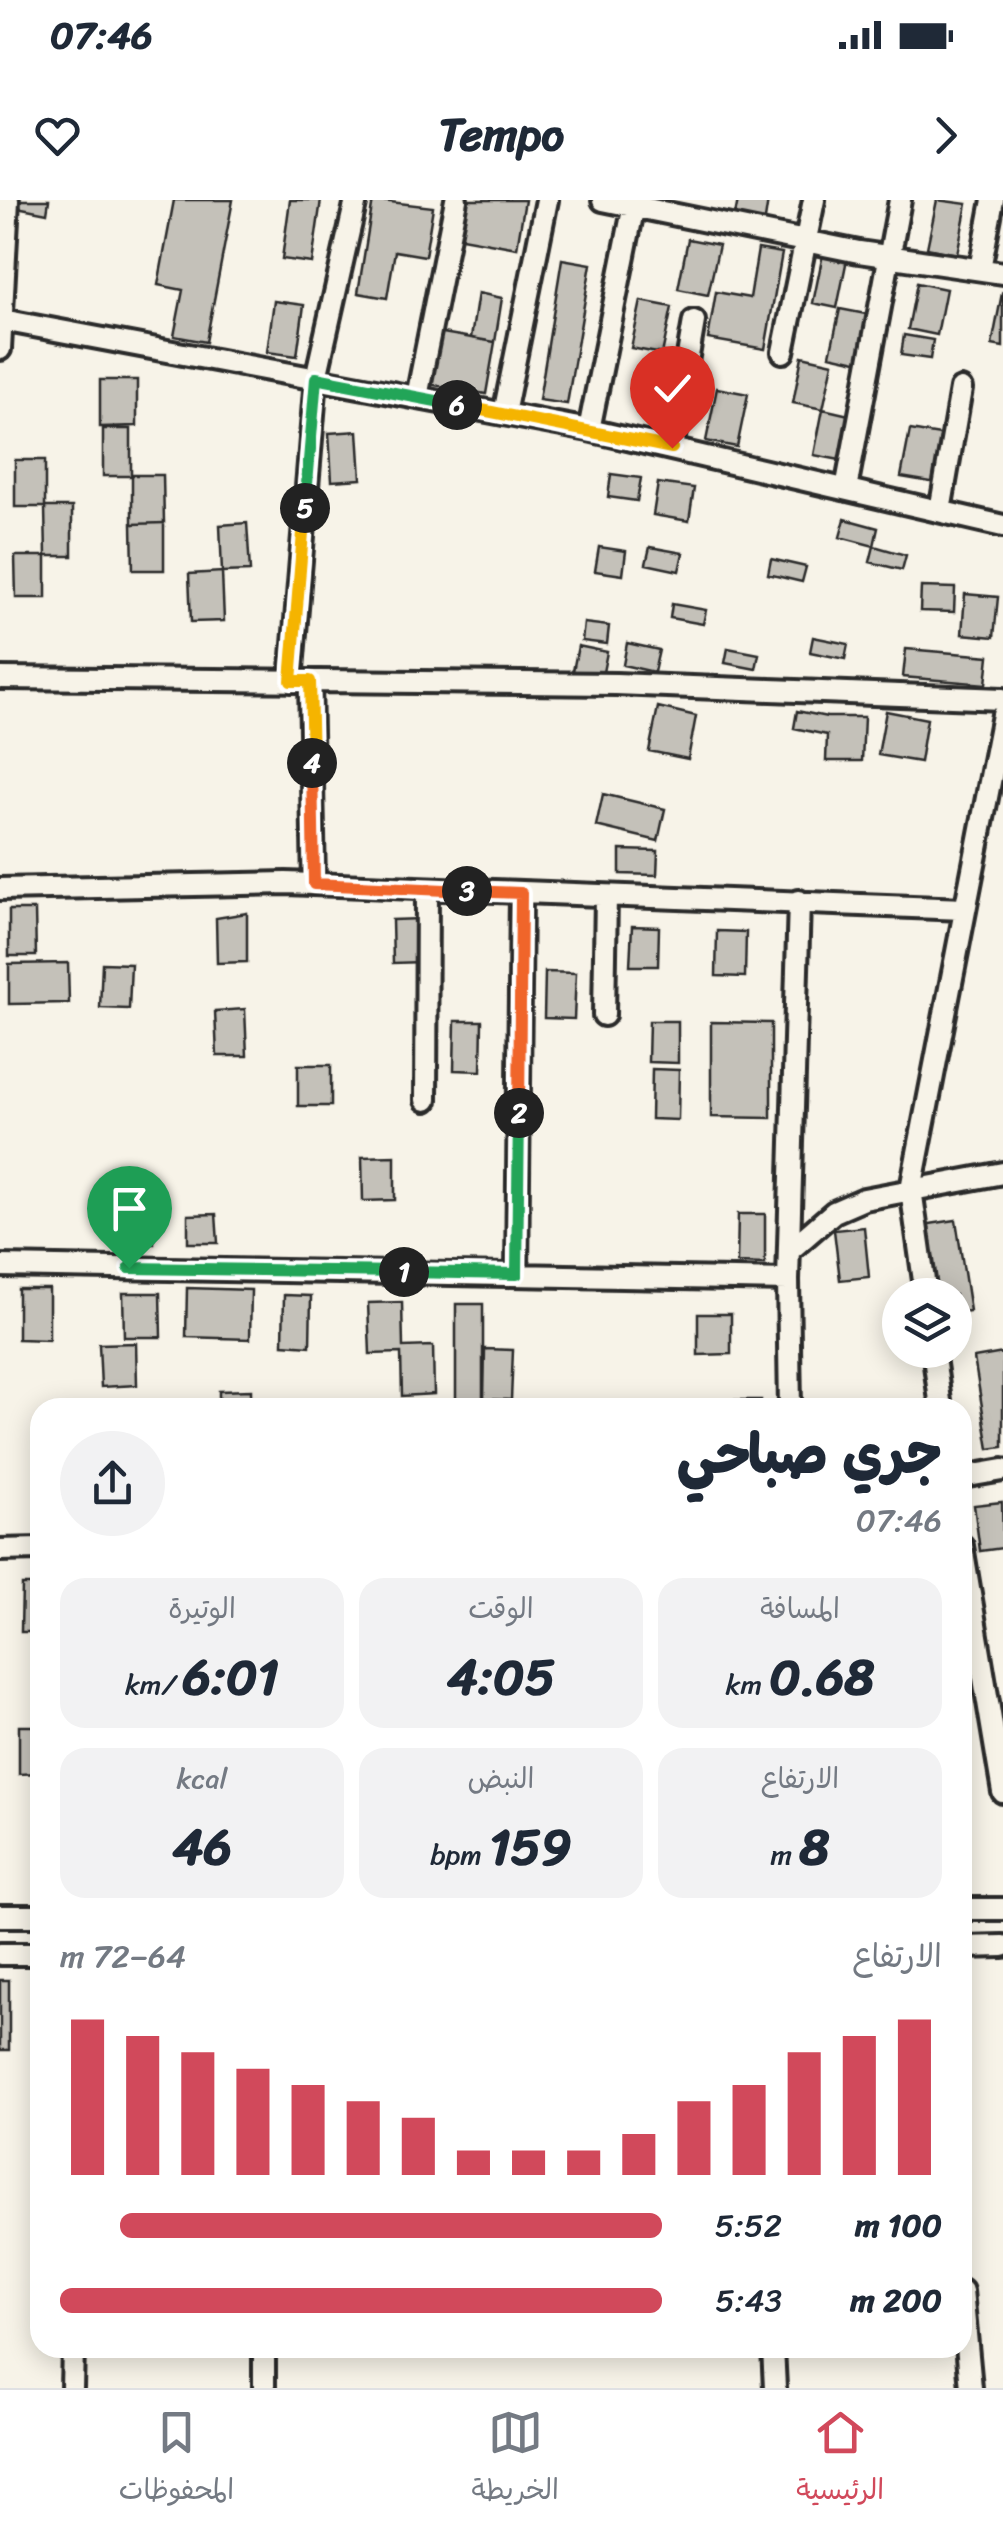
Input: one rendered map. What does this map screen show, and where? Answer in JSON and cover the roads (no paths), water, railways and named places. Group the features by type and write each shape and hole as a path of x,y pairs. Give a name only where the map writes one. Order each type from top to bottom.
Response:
{"street":[{"path":"0,349 8,200"},
{"path":"314,884 301,681 316,378 356,200"},
{"path":"417,398 456,200"},
{"path":"504,414 546,200"},
{"path":"603,200 806,241 1003,272"},
{"path":"783,352 814,200"},
{"path":"846,489 900,200"},
{"path":"980,269 993,200"},
{"path":"589,430 634,204"},
{"path":"2,320 589,430 1003,526"},
{"path":"672,448 694,321"},
{"path":"940,512 961,389"},
{"path":"0,678 616,684 1003,699"},
{"path":"924,1278 911,1189 1003,715"},
{"path":"0,889 314,884 964,909"},
{"path":"426,1100 427,890"},
{"path":"517,1274 521,893"},
{"path":"604,1014 606,896"},
{"path":"790,1398 788,1251 799,901"},
{"path":"788,1251 834,1212 864,1199 1003,1173"},
{"path":"0,1266 788,1280"},
{"path":"936,1368 940,1398"},
{"path":"972,1475 1003,1470"},
{"path":"0,1550 30,1549"},
{"path":"972,1606 1003,1792"},
{"path":"972,1909 1003,1909"},
{"path":"0,1916 30,1916"},
{"path":"972,1947 1003,1946"},
{"path":"0,1954 30,1954"},
{"path":"72,2388 73,2358"},
{"path":"264,2358 264,2388"},
{"path":"774,2358 775,2388"},
{"path":"968,2358 971,2388"}]}
